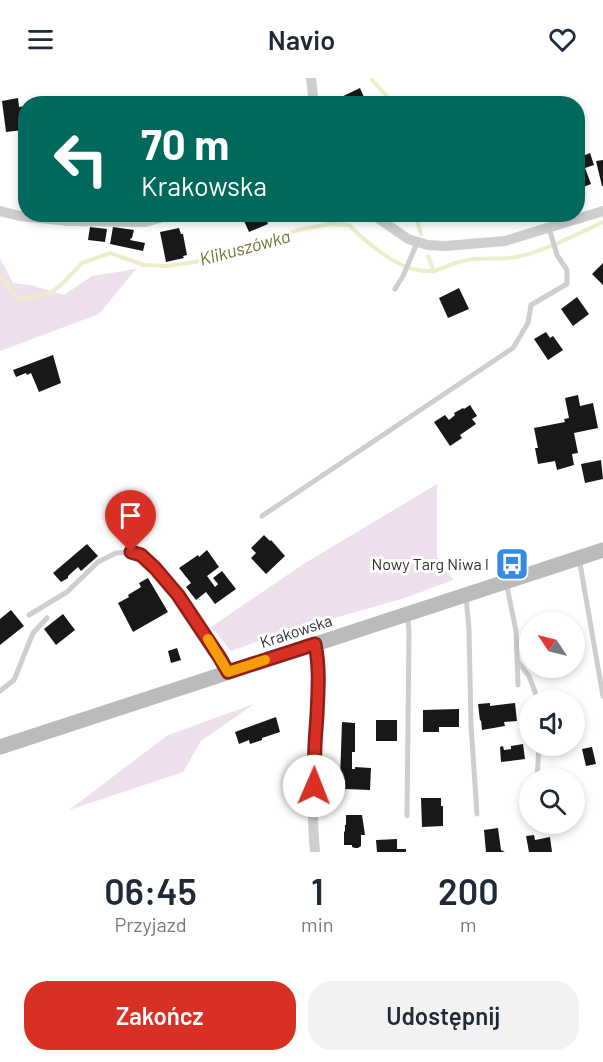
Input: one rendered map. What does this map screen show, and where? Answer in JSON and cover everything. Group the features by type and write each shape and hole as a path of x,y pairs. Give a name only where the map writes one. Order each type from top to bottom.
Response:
{"main road":[{"name":"Krakowska","path":"0,747 603,550"}],"street":[{"path":"311,78 313,96"},
{"path":"0,211 18,216"},
{"path":"585,218 603,211"},
{"path":"383,222 417,243 445,246 494,242 550,233 576,222"},
{"path":"315,644 319,679 314,766 315,852"}],"lane":[{"path":"262,516 513,348 528,323 531,305 567,284 567,270 557,255 550,233"},
{"path":"395,289 417,243"},
{"path":"29,615 67,592 98,562 116,553 131,552 141,555 178,595 228,672"},
{"path":"579,558 603,696"},
{"path":"506,582 516,631 518,685"},
{"path":"466,595 477,814"},
{"path":"407,816 408,614"},
{"path":"0,691 14,680 33,633 47,618"},
{"path":"517,661 529,676 534,690"}],"shaded area":[{"path":"0,258 13,283 31,285 64,295 92,276 136,269 99,314 0,351"},
{"path":"437,484 437,557 453,580 405,598 278,634 231,651 211,627 305,563"},
{"path":"254,704 201,741 183,772 69,810 168,735"}],"building":[{"path":"360,88 364,96 343,96"},
{"path":"18,98 18,131 6,132 2,101"},
{"path":"590,153 594,165 585,168 585,155"},
{"path":"603,160 603,186 602,186 596,161"},
{"path":"585,168 591,184 585,186"},
{"path":"245,222 267,222 268,224 249,232"},
{"path":"90,227 107,229 105,242 88,240"},
{"path":"113,227 134,230 130,240 145,243 143,251 110,244"},
{"path":"179,228 183,234 187,255 183,256 184,258 166,262 160,232"},
{"path":"603,263 603,285 592,274"},
{"path":"459,288 469,309 448,318 439,298"},
{"path":"577,297 589,314 573,326 561,309"},
{"path":"546,332 550,338 553,336 563,350 548,360 534,339"},
{"path":"53,355 61,383 39,392 31,373 16,377 13,370"},
{"path":"578,395 580,406 593,403 598,428 574,433 578,453 572,454 574,465 557,470 555,461 538,464 534,428 565,422 564,419 569,418 565,398"},
{"path":"470,405 477,416 472,419 476,424 460,435 462,438 450,446 434,422 445,415 449,420 455,415 454,413"},
{"path":"601,460 603,479 585,483 581,464"},
{"path":"264,535 285,556 266,574 251,558 256,553 251,548"},
{"path":"87,544 98,556 81,571 78,567 61,582 53,573"},
{"path":"207,550 219,567 207,576 215,587 218,584 213,578 222,571 236,589 215,604 206,592 196,600 186,587 191,583 179,568"},
{"path":"148,578 168,612 133,632 118,603 141,587 139,583"},
{"path":"11,610 24,626 0,645 0,619"},
{"path":"63,614 75,630 56,645 44,629"},
{"path":"177,648 181,660 171,663 168,651"},
{"path":"490,703 490,706 515,703 517,721 504,722 505,726 482,730 478,704"},
{"path":"459,709 459,727 439,727 439,732 423,732 423,710"},
{"path":"276,717 280,732 250,744 249,740 239,744 235,732"},
{"path":"376,720 397,720 397,741 376,741"},
{"path":"342,722 355,723 355,752 352,752 352,769 355,767 371,768 370,790 345,789 345,780 340,780"},
{"path":"519,745 519,756 525,756 525,759 501,762 500,747 503,746 504,750 511,749 511,746"},
{"path":"592,747 596,764 586,766 585,748"},
{"path":"421,798 441,798 443,826 422,827"},
{"path":"346,815 362,815 365,835 361,835 361,846 358,848 344,845"},
{"path":"498,828 501,850 505,852 486,852 484,830"},
{"path":"534,835 535,840 550,837 552,852 529,852 526,836"},
{"path":"397,839 397,849 406,849 406,852 377,852 376,840"}],"waterway":[{"path":"372,78 387,96"},
{"path":"417,222 421,234"},
{"name":"Klikuszówka","path":"0,276 19,300 52,292 82,263 110,253 144,265 167,266 195,262 302,229 331,224 349,225 371,245 396,262 413,269 429,271 467,260 511,258 539,251 603,222"},
{"path":"428,256 434,272"}],"slow traffic":[{"path":"208,639 228,672 265,660"}],"place":[{"name":"Nowy Targ Niwa I","path":"512,564"}],"route":[{"path":"131,552 141,555 178,595 228,672 315,644 319,679 314,786"}]}
